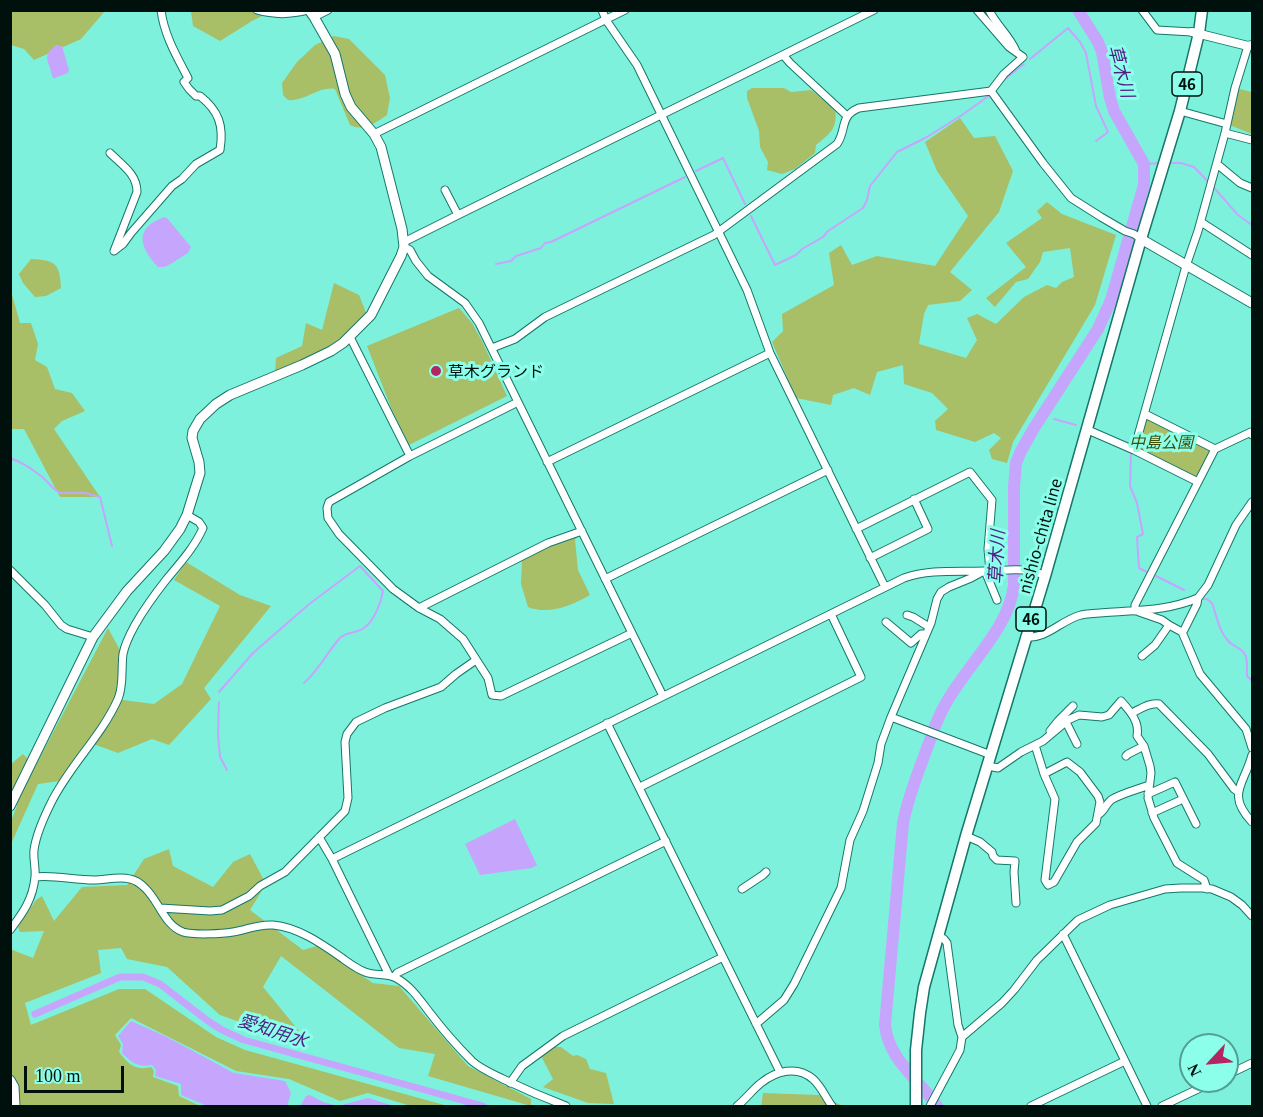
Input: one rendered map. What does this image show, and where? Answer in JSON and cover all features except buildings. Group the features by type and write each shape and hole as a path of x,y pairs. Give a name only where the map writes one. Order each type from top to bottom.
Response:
{"main road":[{"name":"nishio-chita line","path":"916,1107 916,1050 924,987 966,836 1088,429 1138,236 1165,162 1180,111 1202,10"},
{"path":"10,806 93,637 127,591 164,551 180,529 200,473 192,438 200,419 230,395 331,351 350,337 371,315 391,277 404,244 381,147 374,134 351,107 334,54 310,13"},
{"path":"1138,236 1252,303"},
{"path":"10,1080 14,1087 15,1107"}],"street":[{"path":"110,153 132,175 137,186 137,192 114,251 123,244 170,188 196,164 220,150 222,132 218,118 212,105 200,96 196,96 184,81 188,78 172,47 161,10"},
{"path":"257,10 291,15 328,10"},
{"path":"602,10 606,20 637,65 747,290 770,353 885,587"},
{"path":"374,134 625,10"},
{"path":"663,696 479,323 465,303 428,276 404,244 458,215 874,10"},
{"path":"492,348 515,339 545,317 718,232 837,144 850,112 859,108 991,91 999,79 1023,57 1009,47 977,10"},
{"path":"989,10 1016,51"},
{"path":"1134,450 1250,46 1196,33 1157,30 1142,10"},
{"path":"784,56 847,116"},
{"path":"991,91 1071,198 1125,231 1138,236"},
{"path":"1180,111 1227,124"},
{"path":"1225,133 1252,140"},
{"path":"1216,164 1240,183 1252,188"},
{"path":"445,190 458,215"},
{"path":"1201,222 1252,255"},
{"path":"350,337 410,456"},
{"path":"547,462 770,353"},
{"path":"518,402 410,456 329,502 328,518 339,534 393,589 419,608 440,619 457,633 472,651 488,678 492,694 501,696 632,633"},
{"path":"1145,414 1215,448"},
{"path":"1088,429 1198,482"},
{"path":"1252,435 1251,432 1215,448 1135,605 1140,614 1159,619 1182,632 1200,674 1246,729 1252,748"},
{"path":"605,579 828,470"},
{"path":"856,529 970,471 993,500 986,571 997,600"},
{"path":"870,558 928,529 914,499"},
{"path":"1182,632 1198,598 1208,585 1236,525 1252,502"},
{"path":"10,930 33,893 34,849 52,800 108,719 120,696 125,646 158,591 199,538 203,528 200,522 187,514"},
{"path":"419,608 548,543 582,531"},
{"path":"10,570 45,605 61,625 93,637"},
{"path":"332,859 916,573 1023,570 1038,572 1045,576"},
{"path":"756,1024 784,1000 794,984 841,888 850,840 863,811 878,764 881,744 928,630 937,599 941,592 949,587 986,571"},
{"path":"1025,637 1034,638 1043,635 1069,619 1084,615 1174,607 1198,598"},
{"path":"640,787 861,677 831,614"},
{"path":"908,615 928,630"},
{"path":"886,622 911,643 928,630"},
{"path":"1142,656 1155,645 1169,625"},
{"path":"160,908 210,912 222,910 249,896 260,886 285,872 340,816 347,805 345,742 347,734 356,722 376,711 441,687 476,660"},
{"path":"891,717 940,736 998,768 1021,752 1043,741 1066,722 1079,715 1102,717 1109,714 1121,701 1132,713 1138,730 1137,736 1144,746 1151,773 1148,798 1152,813 1177,863 1204,880 1207,889"},
{"path":"1132,713 1148,705 1159,704 1208,754 1238,792"},
{"path":"1049,736 1053,727 1073,706"},
{"path":"1066,722 1077,744"},
{"path":"607,723 780,1072"},
{"path":"1035,745 1044,774 1055,799 1045,880 1048,885 1054,882 1077,842 1096,823 1100,802 1080,772 1067,762 1044,774"},
{"path":"1126,756 1144,746"},
{"path":"1252,755 1238,792 1240,805 1252,822"},
{"path":"1148,794 1175,782 1196,824"},
{"path":"1098,814 1103,812 1113,799 1149,785"},
{"path":"1152,813 1183,799"},
{"path":"966,836 980,842 992,852 997,860 1015,861 1016,903"},
{"path":"319,837 392,976"},
{"path":"392,976 666,841"},
{"path":"742,889 766,872"},
{"path":"35,877 131,879 147,889 168,920 176,928 186,933 226,933 262,926 286,928 324,946 365,972 392,976 407,985 474,1063 510,1083 566,1107"},
{"path":"962,1037 1002,1003 1037,960 1078,920 1110,905 1165,889 1207,889 1232,897 1252,916"},
{"path":"1063,934 1147,1107"},
{"path":"931,1105 960,1050 962,1037 958,1025 947,943 939,936"},
{"path":"510,1083 522,1066 563,1036 723,957"},
{"path":"1031,1107 1125,1061"},
{"path":"737,1107 762,1082 786,1070 807,1074 816,1082 832,1107"},
{"path":"1162,1107 1191,1093"}],"green space":[{"path":"34,10 108,11 105,11 81,39 34,60 24,49 11,45 11,11"},
{"path":"191,11 272,11 220,41 193,26"},
{"path":"334,36 349,39 385,75 390,98 387,115 369,126 360,128 350,125 335,89 323,90 294,100 288,100 283,95 282,83 297,62 315,45"},
{"path":"752,88 784,88 791,92 811,90 835,108 832,130 816,145 815,153 795,169 782,174 767,170 768,162 760,147 759,131 747,98 747,91"},
{"path":"1235,88 1252,92 1252,134 1227,124"},
{"path":"960,118 974,138 995,136 1013,171 999,212 950,272 972,290 960,301 928,305 924,314 919,344 966,358 977,340 967,318 977,314 996,324 1024,297 1047,285 1056,288 1062,282 1074,277 1070,248 1043,252 1040,262 1028,279 1016,282 995,307 986,298 1026,267 1006,243 1042,218 1037,211 1047,202 1062,214 1116,235 1095,305 1013,442 1007,463 992,459 989,450 1001,438 994,433 975,442 936,430 935,421 948,409 932,393 904,384 903,365 877,372 870,395 854,388 833,395 831,405 796,398 772,342 783,331 782,314 834,285 829,253 841,245 852,265 877,256 935,266 968,216 937,171 925,142"},
{"path":"31,259 46,260 55,264 61,288 46,296 35,297 23,283 19,274"},
{"path":"334,283 359,295 367,315 341,341 327,350 275,373 276,358 302,346 306,323 322,330"},
{"path":"11,291 20,323 31,323 38,344 35,360 47,367 55,389 72,393 85,411 62,421 54,429 100,497 60,497 24,429 11,429"},
{"name":"草木グランド","path":"459,308 472,323 483,343 507,396 409,445 392,410 367,346"},
{"name":"中島公園","path":"1147,417 1211,449 1198,475 1194,476 1140,450"},
{"path":"574,535 578,536 575,540 578,570 590,595 575,603 552,610 528,607 521,584 522,558"},
{"path":"186,562 240,595 271,606 204,688 211,699 169,745 152,739 118,753 88,742 60,781 38,784 11,844 11,821 17,806 11,788 11,764 23,754 35,767 108,628 121,652 115,699 154,704 182,684 220,606 174,580"},
{"path":"169,849 173,866 213,887 233,862 250,854 266,884 250,910 303,950 317,946 373,983 399,986 468,1066 531,1099 531,1106 428,1076 435,1054 399,1048 281,956 263,987 299,1031 297,1042 220,1015 167,967 127,959 121,948 98,950 101,973 25,1003 31,1025 119,989 145,989 216,1037 245,1050 448,1106 411,1106 368,1093 340,1101 289,1079 236,1071 131,1018 115,1035 121,1045 119,1052 122,1056 136,1067 151,1067 154,1071 153,1077 178,1086 179,1096 200,1106 11,1106 10,949 33,958 44,931 20,932 18,927 36,900 42,896 54,921 82,887 127,885 144,859"},
{"path":"554,1047 561,1047 573,1056 577,1055 586,1059 590,1069 606,1073 614,1104 588,1103 543,1087 553,1079 541,1056"},
{"path":"763,1093 819,1095 843,1106 761,1106"}],"shaded area":[{"path":"56,45 62,46 69,70 68,73 53,78 47,57"},
{"path":"164,217 191,247 188,253 169,265 158,267 147,252 143,239 148,227 154,221"},
{"path":"515,819 537,865 532,868 480,875 465,844"},
{"path":"131,1021 165,1036 234,1073 285,1081 291,1093 287,1106 207,1106 181,1095 181,1084 155,1076 156,1070 152,1065 135,1064 122,1053 123,1044 118,1036"},
{"path":"310,1095 338,1106 300,1106 306,1096"},
{"path":"368,1098 394,1106 338,1106"}],"waterway":[{"name":"草木川","path":"937,1106 898,1059 892,1049 885,1025 905,813 942,710 1004,617 1014,585 1016,463 1034,428 1098,329 1111,300 1144,185 1144,164 1114,111 1102,52 1078,10"},
{"path":"1030,59 1068,28 1080,42 1086,53 1096,106 1108,132 1096,141"},
{"path":"1006,78 1024,64"},
{"path":"751,216 775,265 796,255 863,208 870,186 897,152 927,137 990,95"},
{"path":"696,171 723,158 745,204"},
{"path":"1144,164 1161,163"},
{"path":"1167,163 1181,163 1194,167 1238,215 1252,225"},
{"path":"496,264 511,261 516,256 541,248 545,243 685,177"},
{"path":"1054,419 1076,425"},
{"path":"1104,440 1131,453 1130,486 1137,503 1143,534 1137,537 1139,568 1147,572"},
{"path":"10,458 34,471 60,493 85,493 100,497 112,546"},
{"path":"219,692 253,653 308,605 360,566 383,591 377,611 364,628 341,636 304,683"},
{"path":"1156,576 1184,590"},
{"path":"1203,599 1212,603 1225,637 1246,655 1247,676 1252,681"},
{"path":"219,702 220,757 227,770"},
{"name":"愛知用水","path":"35,1014 120,977 143,977 160,984 222,1030 244,1040 483,1106"}],"place":[{"name":"草木グランド","path":"436,371"}]}
